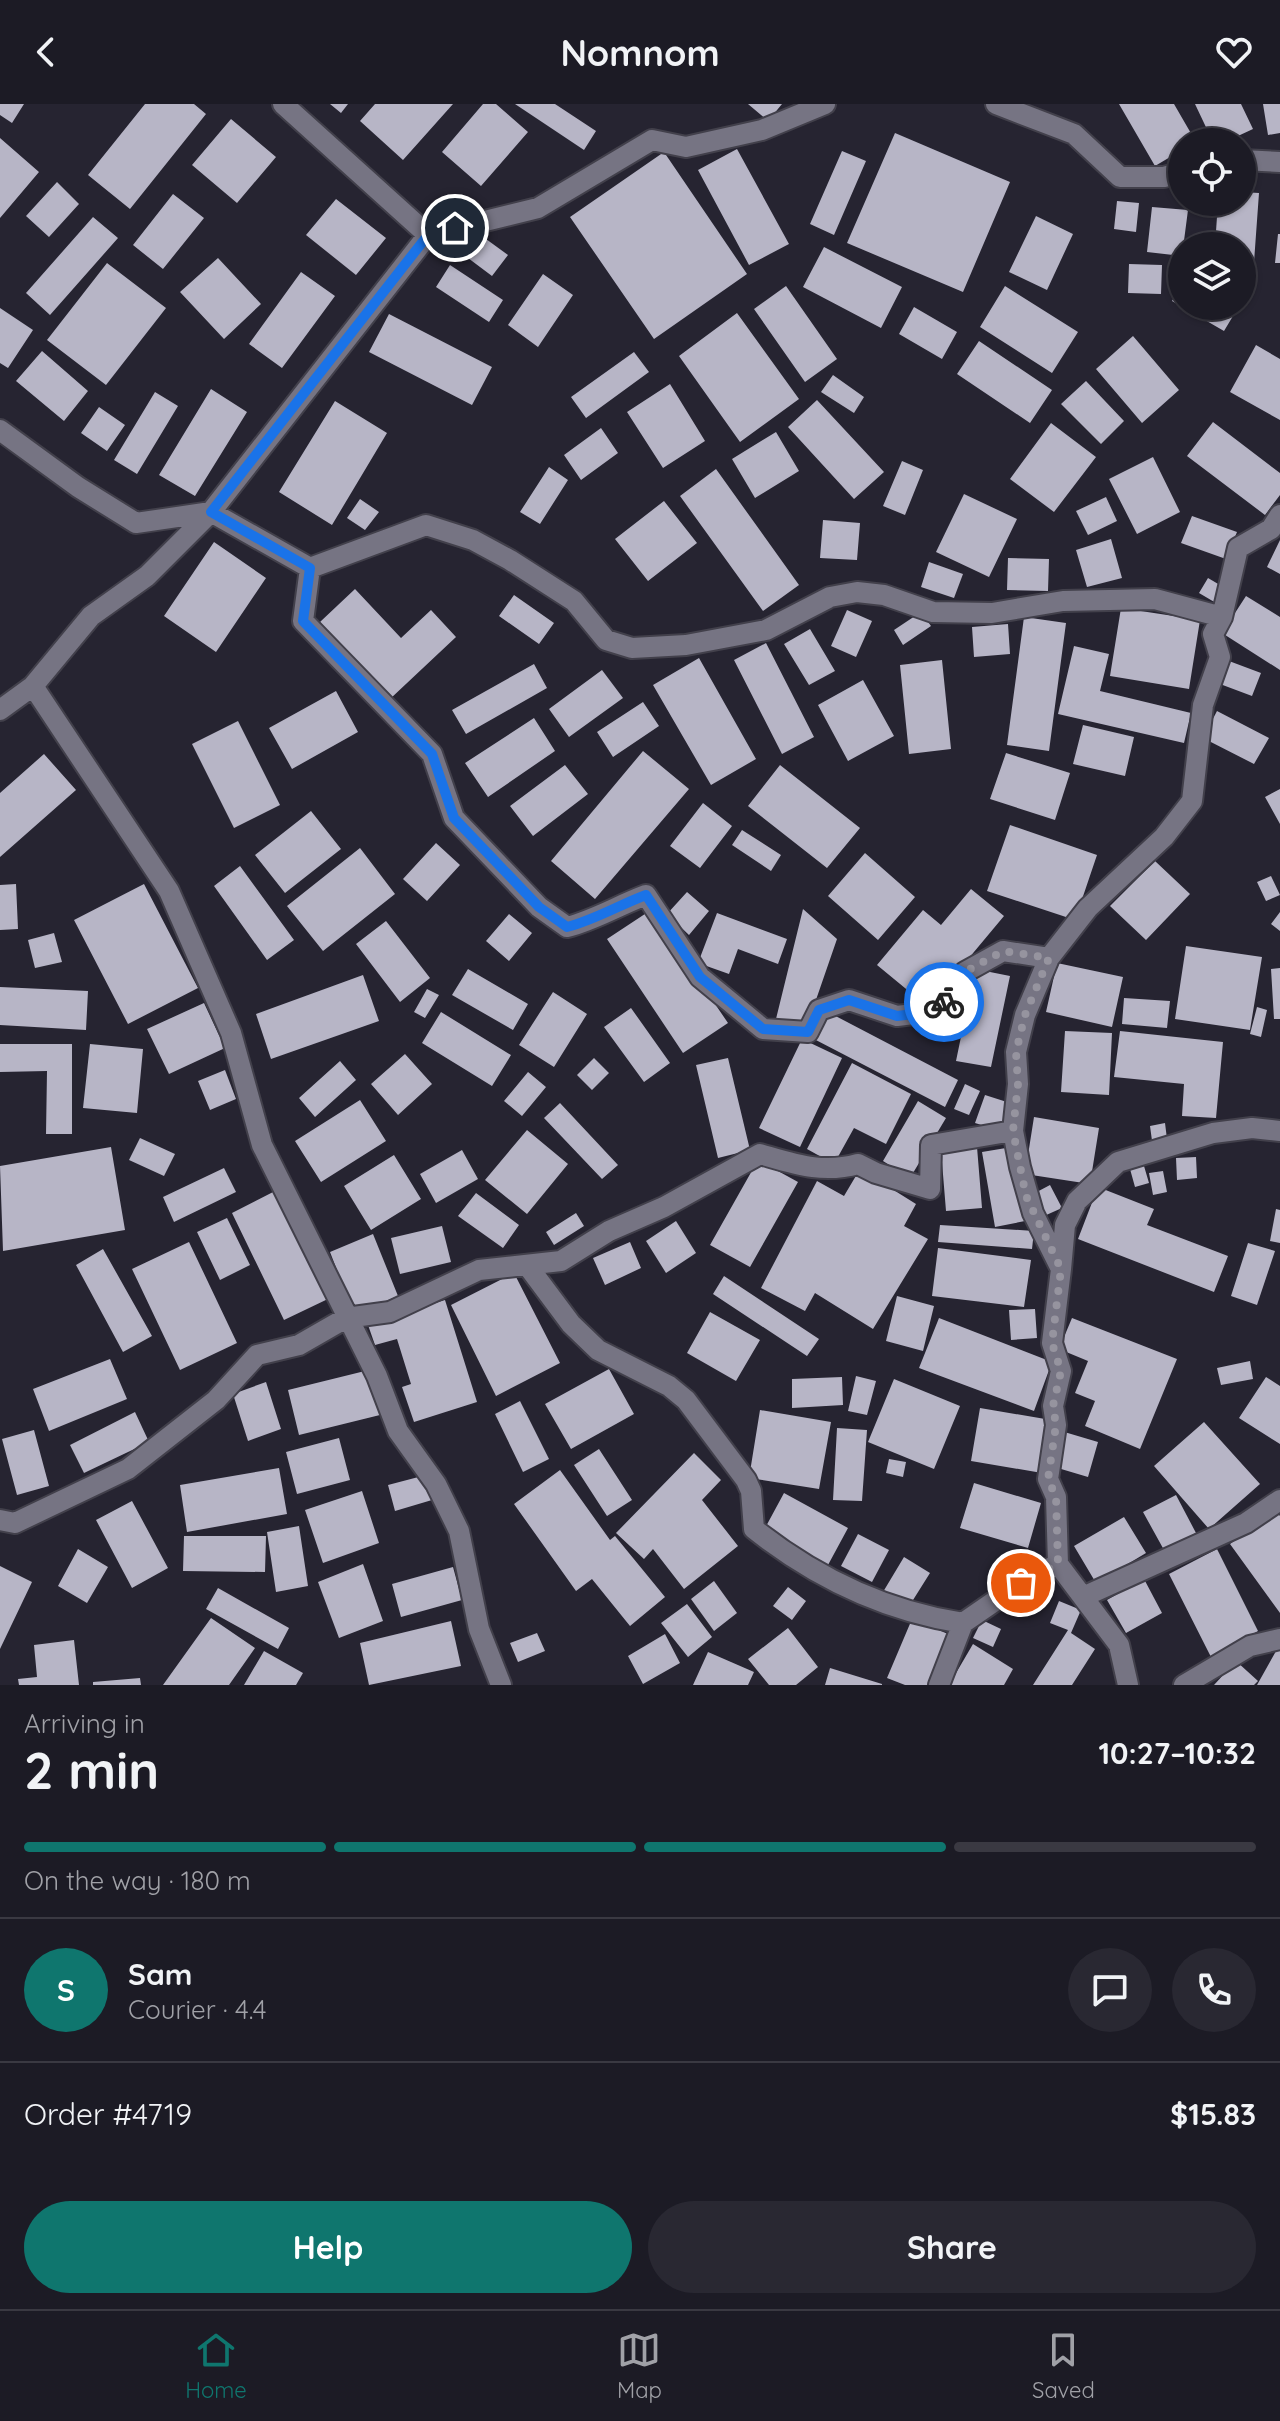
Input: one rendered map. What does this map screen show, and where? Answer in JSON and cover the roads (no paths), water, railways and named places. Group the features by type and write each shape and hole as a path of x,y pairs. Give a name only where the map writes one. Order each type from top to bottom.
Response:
{"street":[{"path":"283,104 428,235"},
{"path":"0,710 33,686 91,616 147,576 211,512 428,235 538,208 652,140 686,147 762,130 825,104"},
{"path":"996,104 1074,134 1120,177 1168,176"},
{"path":"1256,161 1280,162"},
{"path":"0,430 78,487 136,523 211,512 310,568 426,525 473,540 574,601 606,640 632,648 686,645 766,630 830,597 857,592 884,595 933,612 992,613 1063,601 1155,599 1222,617"},
{"path":"1061,1269 1026,1196 1013,1131 1018,1084 1016,1052 1025,1015 1049,958 1088,908 1164,837 1192,801 1203,705 1220,657 1213,634 1222,617 1238,548 1271,529 1280,515"},
{"path":"310,568 303,621 432,754 454,818 539,907 567,927 590,922 609,909 646,895 700,977 763,1029 808,1032 819,1010 849,1000 897,1016 938,1011 965,972 1003,951 1049,958"},
{"path":"33,686 169,891 231,1033 262,1145 310,1235 346,1318 377,1376 398,1431 436,1484 459,1531 479,1629 501,1685"},
{"path":"1128,1685 1119,1645 1058,1564 1056,1497 1048,1479 1056,1425 1053,1406 1061,1371 1052,1343 1065,1225 1077,1201 1118,1162 1213,1133 1252,1128 1280,1131"},
{"path":"0,1520 15,1523 128,1469 216,1400 257,1355 299,1345 346,1318 390,1312 479,1270 561,1261 609,1231 664,1207 760,1154 815,1170 836,1170 858,1164 876,1173 930,1189 931,1145 1013,1131"},
{"path":"527,1265 571,1324 598,1350 669,1386 686,1400 746,1480 751,1491 754,1529 788,1556 866,1598 919,1616 963,1623"},
{"path":"1085,1596 1246,1523 1280,1500"},
{"path":"939,1685 963,1623 1021,1583 1058,1564"},
{"path":"1184,1685 1250,1646 1280,1639"}]}
